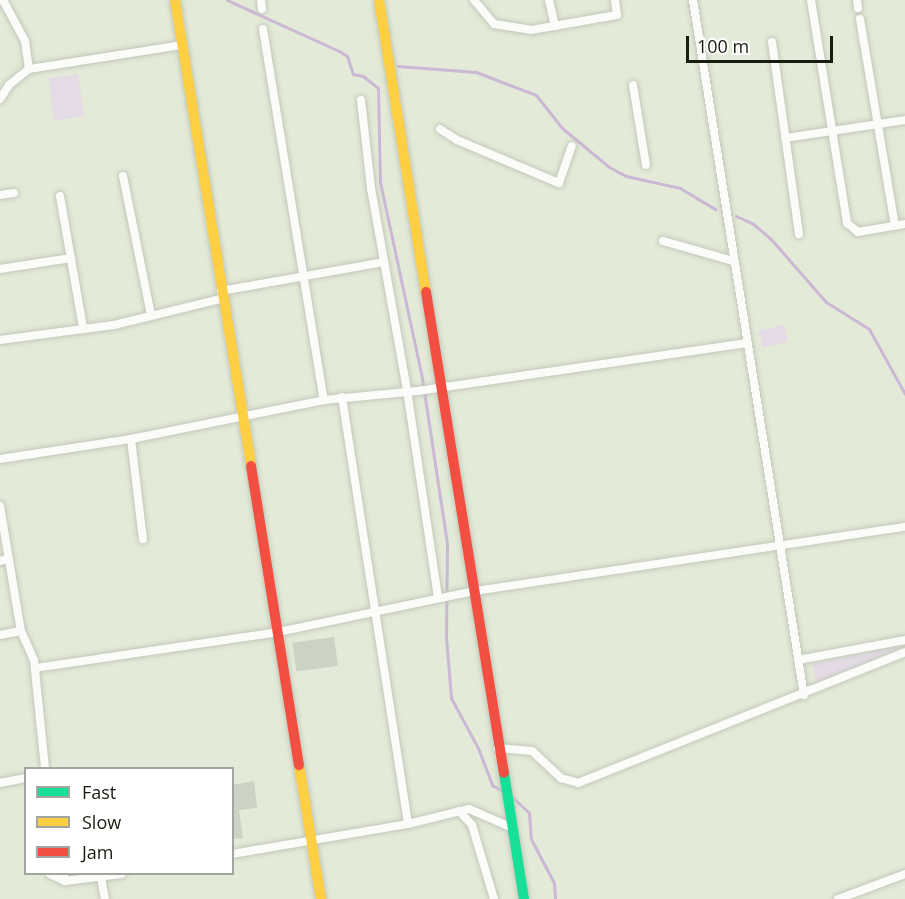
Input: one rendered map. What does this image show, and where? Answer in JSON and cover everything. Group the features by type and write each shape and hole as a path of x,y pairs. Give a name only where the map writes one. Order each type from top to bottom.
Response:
{"street":[{"path":"3,0 25,40 29,69"},
{"path":"175,0 221,295 321,899"},
{"path":"261,0 262,9"},
{"path":"379,0 524,899"},
{"path":"474,0 494,24 531,30 617,15 615,0"},
{"path":"549,0 555,26"},
{"path":"693,0 735,245 733,261 804,694"},
{"path":"811,0 851,230 866,232 905,224"},
{"path":"860,19 895,226"},
{"path":"263,28 324,400"},
{"path":"772,42 799,234"},
{"path":"0,99 9,85 29,69 182,45"},
{"path":"633,85 646,165"},
{"path":"361,100 382,262 407,390 438,598"},
{"path":"785,138 905,120"},
{"path":"440,129 456,140 559,183 572,146"},
{"path":"123,176 151,315"},
{"path":"0,195 14,193"},
{"path":"60,196 83,328"},
{"path":"663,241 733,261"},
{"path":"0,269 71,258"},
{"path":"0,340 151,315 221,295 382,262"},
{"path":"0,459 131,439 342,397 443,387 747,343"},
{"path":"342,397 408,824"},
{"path":"131,439 143,539"},
{"path":"0,506 21,631 35,668 45,767"},
{"path":"35,668 278,632 374,610 475,591 905,527"},
{"path":"0,561 9,559"},
{"path":"0,635 21,631"},
{"path":"798,660 905,640"},
{"path":"498,748 532,751 561,778 578,783 905,652"},
{"path":"0,783 24,778"},
{"path":"234,855 408,824 469,809 513,828"},
{"path":"459,811 472,825 494,899"},
{"path":"838,899 905,874"},
{"path":"64,877 111,875"},
{"path":"100,877 105,899"}],"shaded area":[{"path":"78,74 84,117 54,121 48,78"},
{"path":"784,325 788,342 762,347 759,331"},
{"path":"905,646 816,683 812,664"}],"building":[{"path":"334,637 338,666 296,672 292,643"},
{"path":"254,781 257,808 239,810 243,838 234,839 234,785"}],"waterway":[{"path":"227,0 339,51 347,56 353,74 363,76 378,88 380,182 422,378 447,544 446,637 451,698 478,748 492,785 504,792"},
{"path":"398,66 476,72 536,95 562,128 609,167 626,176 680,188 715,209"},
{"path":"736,216 752,223 770,238 826,302 869,329 905,394"},
{"path":"510,795 529,813 531,839 554,883 555,899"}],"traffic: fast":[{"path":"504,773 524,899"}],"traffic: slow":[{"path":"175,0 251,466"},
{"path":"379,0 426,292"},
{"path":"299,765 321,899"}],"traffic: jam":[{"path":"426,292 504,773"},
{"path":"251,466 299,765"}]}
